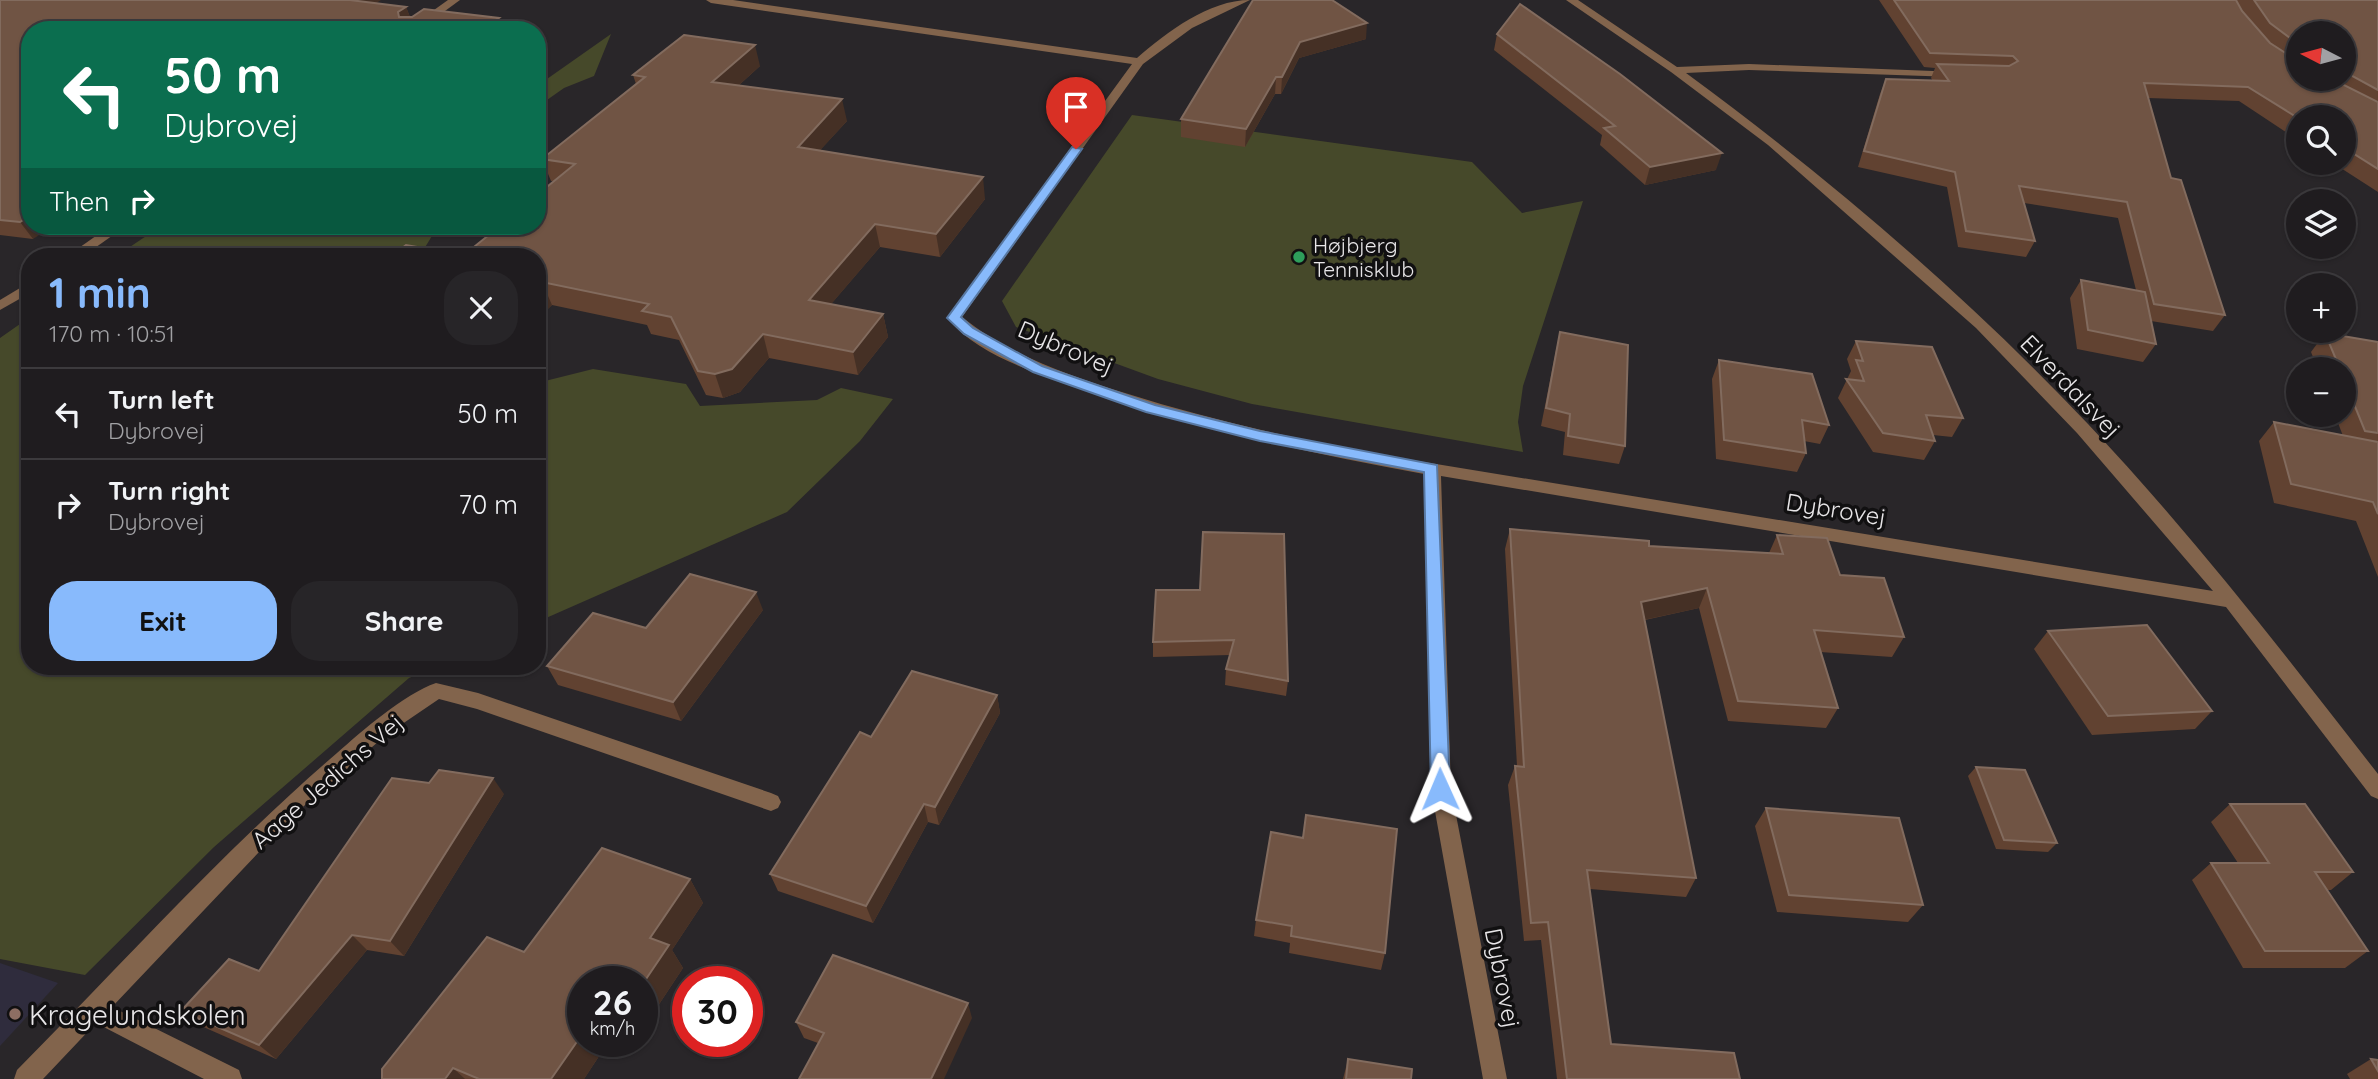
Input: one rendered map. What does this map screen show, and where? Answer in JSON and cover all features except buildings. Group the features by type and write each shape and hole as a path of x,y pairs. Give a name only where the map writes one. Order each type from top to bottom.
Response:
{"street":[{"path":"424,21 455,0"},
{"path":"711,0 1139,62 1184,26 1209,13 1245,0"},
{"name":"Elverdalsvej","path":"1571,0 1675,69 1772,142 1981,325 2083,429 2232,601 2378,790"},
{"name":"Dybrovej","path":"1139,62 954,318 968,331 1038,369 1151,408 1260,436 1432,468 2232,601"},
{"path":"1675,69 1749,67 1970,74"},
{"path":"86,248 106,235"},
{"path":"0,306 21,292"},
{"name":"Dybrovej","path":"1432,468 1440,789 1495,1079"},
{"name":"Aage Jedichs Vej","path":"26,1079 290,806 379,729 436,691 478,701 771,802"},
{"path":"92,1009 230,1079"}],"shaded area":[{"name":"Kragelundskolen","path":"0,963 58,983 0,1046"}],"green space":[{"path":"611,34 594,76 564,88 546,101 546,80"},
{"name":"Højbjerg Tennisklub","path":"1132,115 1472,162 1522,213 1583,201 1523,386 1518,422 1523,452 1252,404 1158,379 1016,327 1002,301"},
{"path":"148,235 433,235 425,248 128,248"},
{"path":"21,323 21,675 416,675 409,678 214,847 85,975 0,959 0,338"},
{"path":"593,369 686,384 700,406 817,400 841,388 893,399 860,441 787,512 546,618 546,381"}],"place":[{"name":"Højbjerg Tennisklub","path":"1299,257"},
{"name":"Kragelundskolen","path":"15,1014"}],"route":[{"path":"1076,149 954,318 968,331 1038,369 1151,408 1260,436 1432,468 1440,789"}]}
